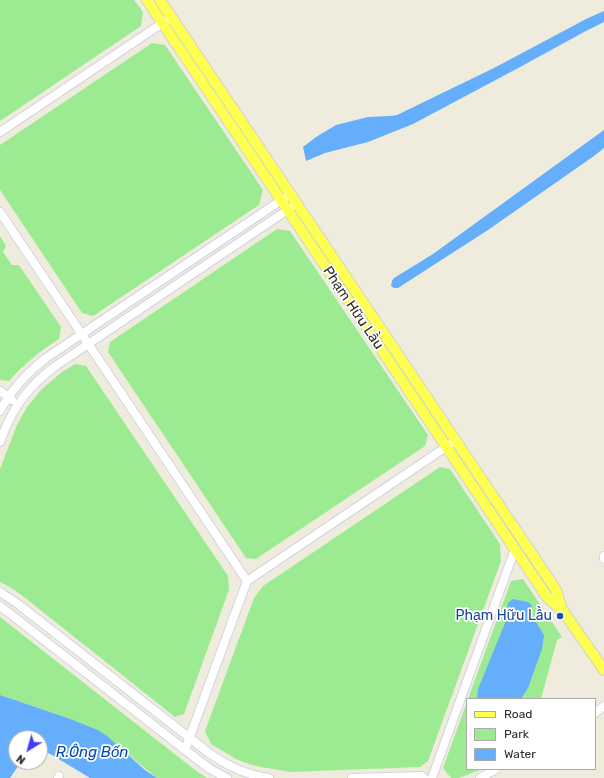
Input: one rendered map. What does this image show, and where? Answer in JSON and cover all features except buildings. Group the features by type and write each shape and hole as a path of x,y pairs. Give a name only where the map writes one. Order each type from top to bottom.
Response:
{"main road":[{"name":"Phạm Hữu Lầu","path":"147,0 547,597 563,611 604,670"},
{"name":"Phạm Hữu Lầu","path":"160,0 556,590 563,611"}],"street":[{"path":"0,132 171,17"},
{"path":"0,411 23,378 55,351 290,195"},
{"path":"0,442 17,404 30,388 44,375 296,204"},
{"path":"0,212 247,581"},
{"path":"0,391 17,404"},
{"path":"185,750 247,581 455,441"},
{"path":"432,778 515,549"},
{"path":"0,592 18,604 209,753 227,764 247,773 269,778"},
{"path":"0,606 210,769 228,778"},
{"path":"596,712 604,706"},
{"path":"480,778 494,770"},
{"path":"352,778 422,776 424,778"}],"green space":[{"path":"0,0 134,0 143,12 141,26 0,121"},
{"path":"152,43 165,45 263,190 259,205 93,316 82,313 0,190 0,145"},
{"path":"277,229 290,231 428,435 425,446 256,559 246,558 108,352 110,342"},
{"path":"0,236 6,246 3,252 12,265 19,265 61,327 59,339 32,358 9,381 0,380"},
{"path":"75,364 86,366 228,576 229,590 184,714 175,717 24,597 0,582 0,469 17,425 27,407 42,389 62,372"},
{"path":"440,467 450,469 500,544 501,561 428,761 420,767 291,772 249,764 236,759 211,744 205,731 254,598 263,586"},
{"path":"523,579 562,637 557,640 541,698 468,698 511,581"},
{"path":"0,617 207,778 157,778 98,730 68,718 0,695"},
{"path":"466,705 466,770 479,770 459,778 451,778 443,768"}],"water":[{"path":"604,11 604,22 413,124 368,142 325,153 306,161 303,147 336,125 368,117 397,115 494,68"},
{"path":"604,130 604,148 594,156 488,230 398,288 391,286 394,278 433,254"},
{"path":"513,599 528,602 532,606 531,614 544,635 542,649 528,688 522,698 477,698 478,689 505,623 508,603"},
{"name":"R.Ông Bổn","path":"0,695 68,718 98,730 107,736 145,770 157,778 90,778 48,753 48,730 8,730 8,770 16,770 10,778 0,778"}],"place":[{"name":"Phạm Hữu Lầu","path":"560,616"}]}
